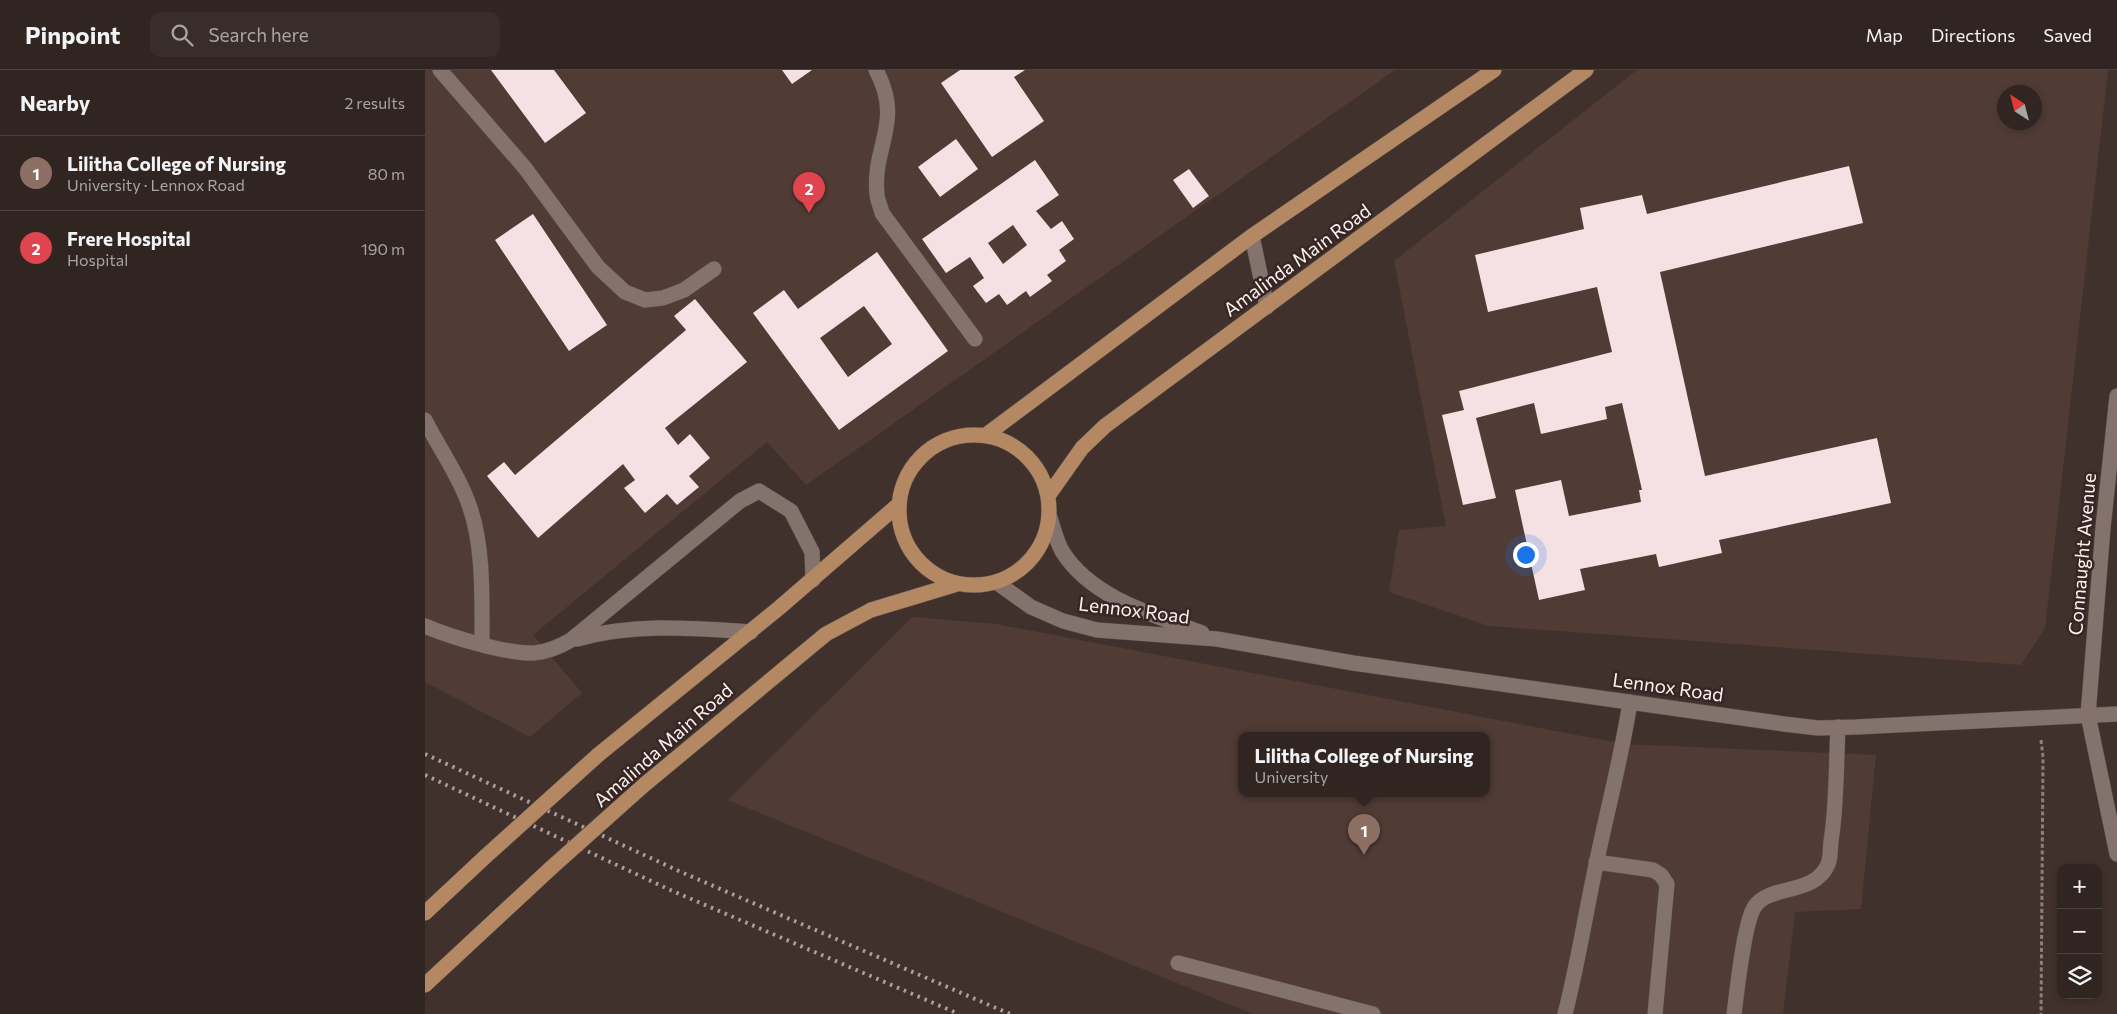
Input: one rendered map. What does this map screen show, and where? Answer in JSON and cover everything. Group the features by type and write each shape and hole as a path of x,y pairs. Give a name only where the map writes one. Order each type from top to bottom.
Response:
{"main road":[{"path":"986,435 1252,236 1494,70"},
{"name":"Amalinda Main Road","path":"1048,496 1081,448 1105,426 1585,70"},
{"name":"Amalinda Main Road","path":"961,435 986,435 1008,442 1027,456 1041,474 1048,496 1049,514 1044,536 1033,556 1017,572 996,582 977,585 957,584 937,576 920,563 907,546 899,526 898,505 904,480 917,459 937,444 961,435"},
{"name":"Amalinda Main Road","path":"425,913 598,755 751,632 898,505"},
{"name":"Amalinda Main Road","path":"425,985 644,785 826,634 871,610 957,584"}],"street":[{"path":"440,70 525,168 598,267 625,292 645,300 663,298 684,290 714,269"},
{"path":"876,70 883,84 888,103 887,130 878,166 877,195 883,213 975,339"},
{"path":"1252,236 1267,307"},
{"name":"Connaught Avenue","path":"2117,396 2103,528 2088,715 2117,854"},
{"path":"425,420 451,463 469,503 477,538 482,643"},
{"path":"425,626 443,634 519,652 535,653 554,649 571,640 740,502 759,491 791,511 812,552 813,580"},
{"name":"Lennox Road","path":"1049,514 1062,550 1080,573 1103,590 1143,610 1217,639"},
{"name":"Lennox Road","path":"996,582 1031,607 1063,621 1097,630 1217,639 1353,664 1784,724 1838,728 2117,714"},
{"path":"571,640 608,630 667,627 751,632"},
{"path":"1565,1014 1579,957 1596,862 1624,744 1630,702"},
{"path":"1734,1014 1746,937 1754,907 1763,897 1799,889 1816,878 1828,865 1834,825 1838,728"},
{"path":"1596,862 1653,870 1661,874 1667,884 1655,1014"},
{"path":"1178,963 1373,1014"}],"path":[{"path":"2038,718 2043,757 2041,1014"}],"shaded area":[{"path":"425,70 1395,70 806,485 767,442 533,635 582,693 530,737 425,682"},
{"path":"1637,70 2108,70 2045,628 2021,665 1489,626 1389,592 1399,530 1446,526 1394,261"},
{"path":"912,617 996,624 1624,744 1876,755 1861,909 1795,912 1783,1014 1253,1014 728,800"}],"building":[{"path":"491,70 554,70 586,113 545,143"},
{"path":"782,70 812,70 792,84"},
{"path":"960,70 1025,70 1014,77 1044,121 992,157 941,83"},
{"path":"956,139 978,169 940,197 918,167"},
{"path":"1035,160 1059,195 1036,211 1051,229 1062,221 1074,239 1059,250 1066,261 1047,275 1052,281 1030,297 1026,291 1007,305 999,294 986,303 973,286 984,278 970,257 946,273 922,239","holes":["1013,225 1027,245 1003,264 988,243"]},
{"path":"1849,166 1863,223 1660,272 1705,476 1877,438 1891,503 1719,540 1722,553 1659,567 1656,554 1580,569 1585,590 1539,600 1515,490 1561,480 1569,516 1641,502 1639,490 1642,490 1622,403 1605,407 1607,419 1541,434 1534,403 1476,418 1496,498 1463,505 1442,415 1464,410 1459,391 1612,352 1597,287 1488,312 1475,255 1584,229 1580,208 1642,195 1647,214"},
{"path":"1189,169 1209,196 1193,208 1173,180"},
{"path":"533,214 607,325 569,351 495,240"},
{"path":"877,252 948,351 839,430 753,313 784,290 798,309","holes":["864,306 892,344 848,377 820,338"]},
{"path":"695,299 747,362 665,428 678,445 690,434 710,458 689,476 699,487 677,505 667,494 645,513 624,488 635,480 623,464 538,538 487,476 504,462 515,475 686,330 674,316"}],"railway":[{"path":"425,754 681,872 1010,1014"},
{"path":"425,775 668,889 959,1014"}],"place":[{"name":"Frere Hospital","path":"809,213"},
{"name":"Lilitha College of Nursing","path":"1364,855"}]}
